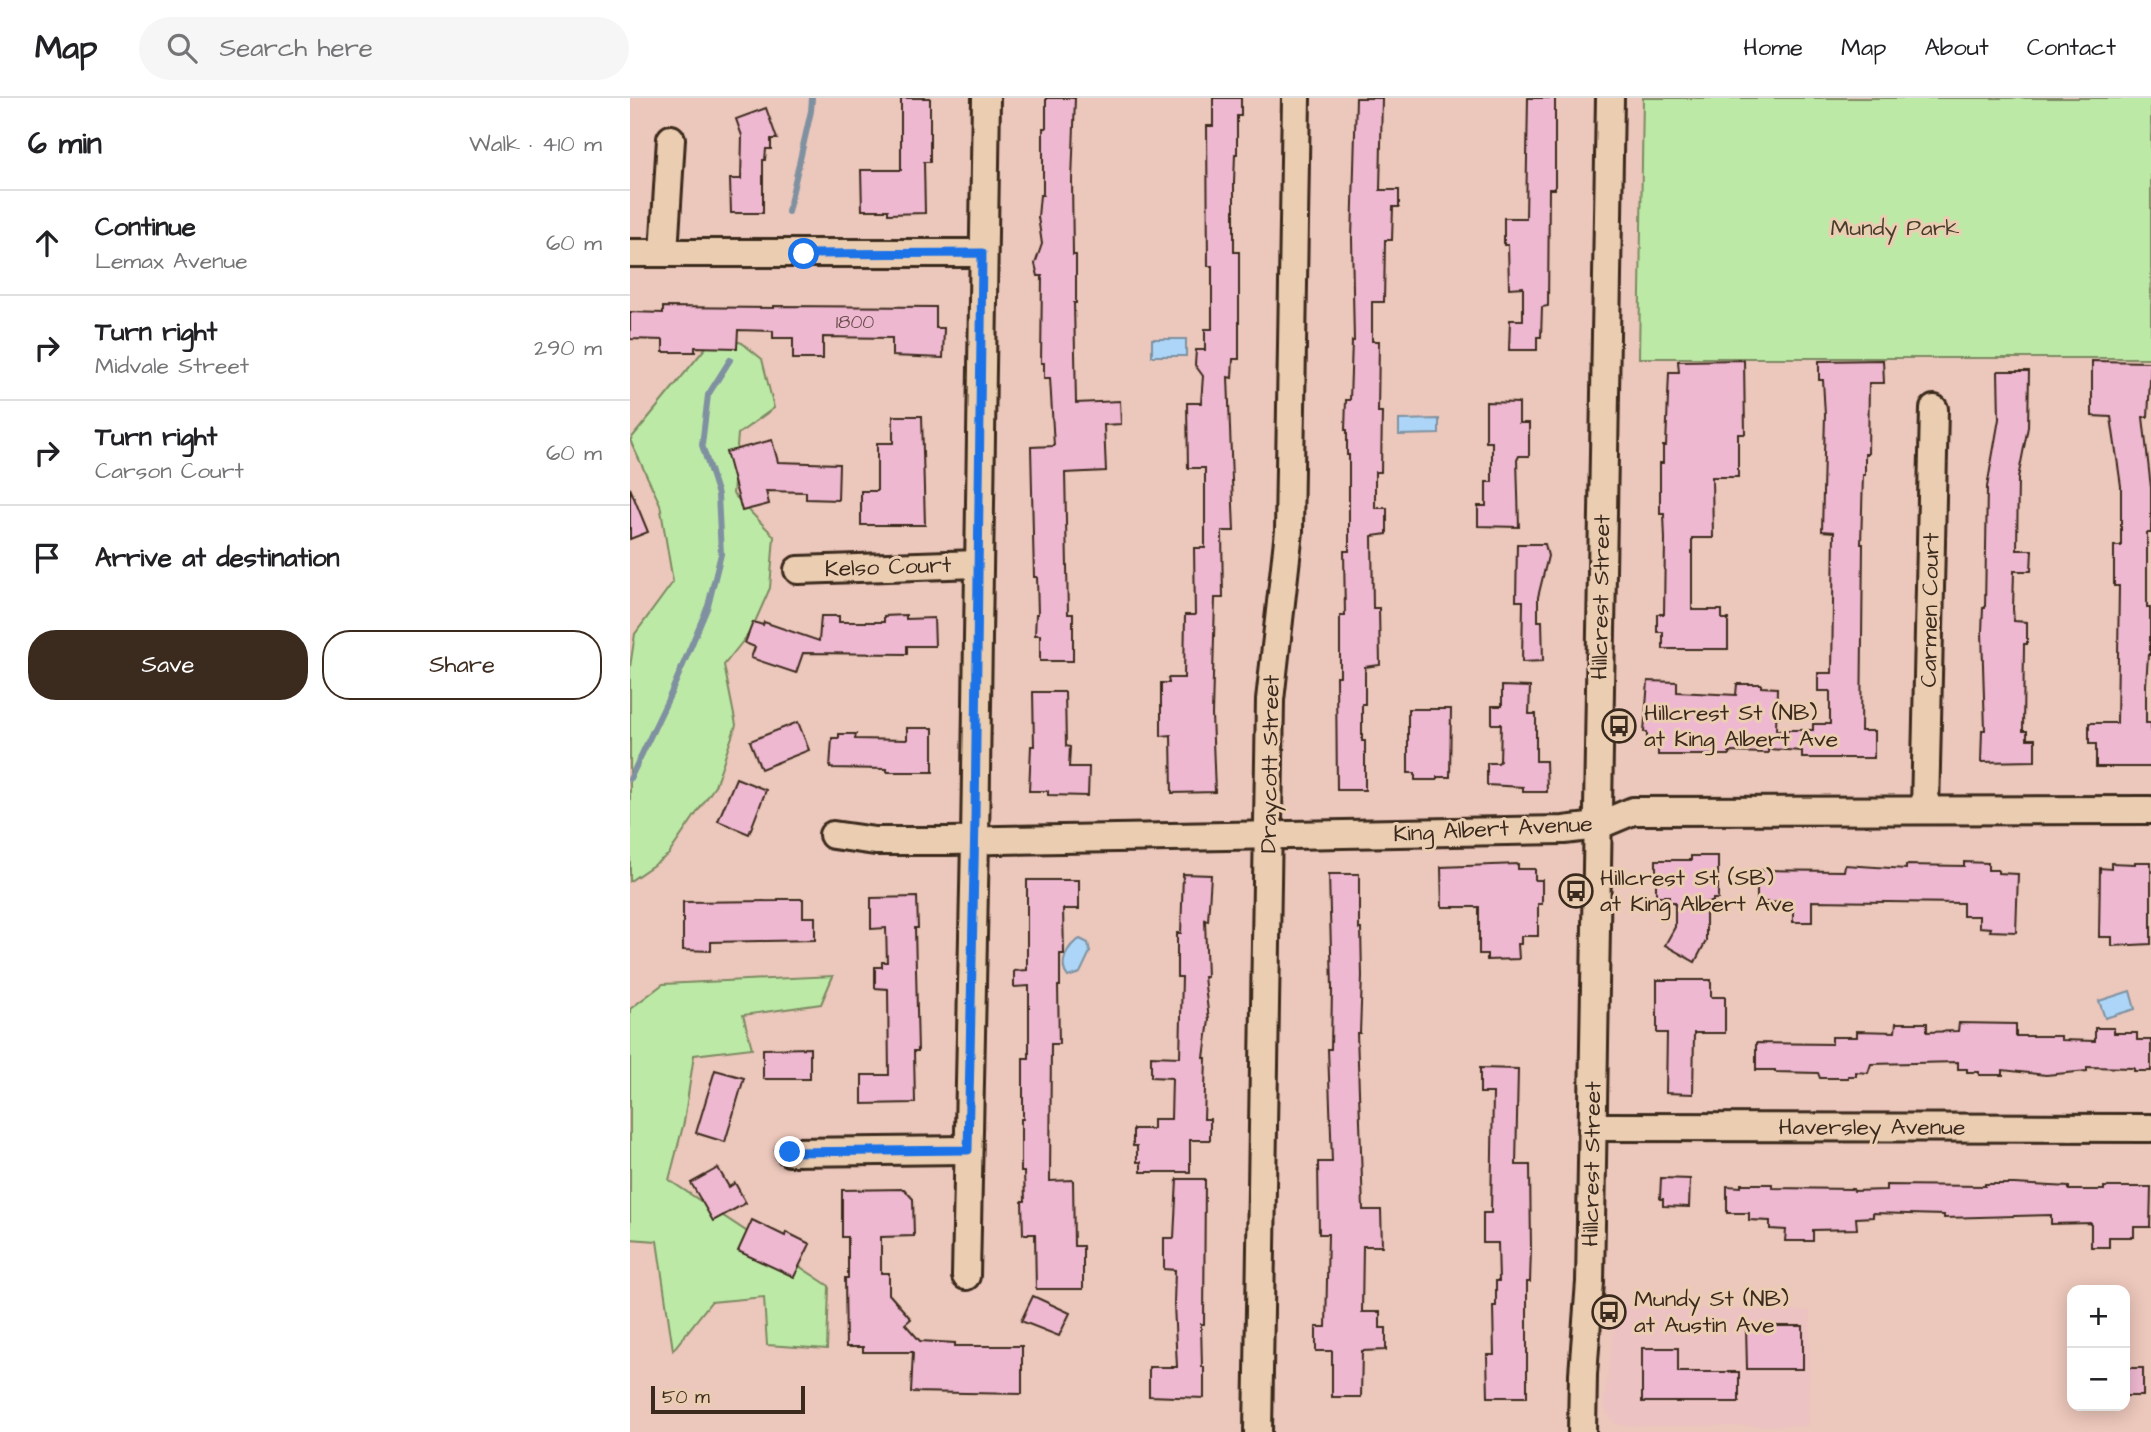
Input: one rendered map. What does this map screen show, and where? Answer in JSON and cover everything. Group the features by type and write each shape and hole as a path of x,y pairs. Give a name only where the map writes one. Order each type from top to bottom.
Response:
{"street":[{"path":"966,1276 986,98"},
{"name":"Draycott Street","path":"1258,1432 1271,682 1289,531 1296,98"},
{"name":"Hillcrest Street","path":"1582,1432 1590,1282 1610,98"},
{"path":"664,253 671,139"},
{"path":"630,253 982,253"},
{"name":"Carmen Court","path":"1925,810 1934,409"},
{"name":"Kelso Court","path":"798,570 978,564"},
{"name":"King Albert Avenue","path":"833,835 876,841 1268,836 1554,830 1597,826 1633,811 2151,810"},
{"name":"Haversley Avenue","path":"1592,1127 2151,1128"},
{"path":"790,1152 968,1150"}],"shaded area":[{"path":"1614,1306 1810,1311 1808,1426 1616,1424 1607,1413 1604,1401 1614,1331"}],"green space":[{"name":"Mundy Park","path":"1643,98 2151,98 2151,358 1639,358"},
{"path":"716,335 742,343 762,359 774,408 738,434 733,494 774,536 770,588 751,631 724,665 736,725 715,786 668,855 630,881 630,667 635,634 673,582 660,504 630,440"},
{"path":"833,976 821,1004 743,1015 752,1048 694,1055 684,1122 669,1180 829,1286 827,1349 767,1345 764,1297 711,1302 673,1350 657,1241 630,1239 630,1009 663,984"}],"water":[{"path":"1152,339 1186,339 1186,356 1152,356"},
{"path":"1439,419 1439,434 1399,435 1399,420"},
{"path":"1080,939 1088,943 1090,952 1080,973 1068,977 1064,967 1065,956 1071,946"},
{"path":"2130,991 2135,1009 2105,1018 2099,1001"}],"building":[{"path":"901,98 930,98 930,162 924,162 925,213 888,214 888,210 862,210 861,170 901,170"},
{"path":"1046,98 1075,98 1072,181 1073,255 1076,255 1076,403 1120,401 1121,424 1104,425 1106,471 1065,473 1068,614 1073,614 1073,661 1040,661 1040,635 1035,635 1038,614 1037,577 1034,577 1031,447 1054,446 1050,378 1044,378 1044,363 1041,363 1042,276 1038,276 1035,264 1042,244 1038,217 1040,195 1043,195"},
{"path":"1213,98 1241,98 1241,116 1237,116 1234,182 1234,252 1239,252 1239,359 1233,359 1232,378 1228,377 1234,531 1222,531 1223,598 1215,598 1212,715 1215,792 1172,793 1171,735 1161,736 1161,683 1169,683 1168,678 1184,678 1185,615 1195,615 1194,548 1205,548 1205,468 1188,468 1187,403 1201,403 1203,376 1195,365 1196,350 1205,350 1205,329 1212,329 1212,266 1208,266 1207,126 1213,126"},
{"path":"1356,98 1382,98 1380,190 1399,190 1399,207 1393,207 1392,240 1385,240 1384,302 1372,302 1372,341 1379,341 1378,412 1382,412 1381,472 1375,472 1375,508 1387,508 1387,534 1372,536 1373,608 1379,608 1380,665 1365,667 1362,741 1365,741 1365,790 1337,790 1336,676 1340,676 1340,616 1345,616 1344,551 1349,551 1349,455 1345,430 1354,341 1352,239"},
{"path":"1528,98 1555,98 1555,189 1549,189 1548,306 1542,307 1541,337 1537,337 1537,350 1509,350 1510,320 1523,320 1523,287 1509,288 1504,218 1526,218"},
{"path":"766,108 777,139 771,139 771,149 766,149 763,160 763,213 731,213 730,179 741,179 742,136 736,119"},
{"path":"663,307 936,307 936,328 944,328 943,358 892,356 892,338 823,337 823,359 793,359 793,338 773,338 773,331 738,330 737,348 695,347 695,352 663,352 663,340 630,339 630,312 663,313"},
{"path":"1744,360 1745,434 1738,434 1738,477 1712,477 1713,538 1692,538 1692,610 1722,610 1722,619 1728,619 1728,649 1663,649 1663,632 1657,632 1657,614 1664,614 1665,539 1664,514 1660,514 1660,463 1663,463 1663,446 1666,446 1669,372 1679,372 1678,361"},
{"path":"1883,360 1884,383 1869,383 1868,454 1865,454 1863,475 1861,544 1861,731 1874,731 1874,758 1802,758 1802,751 1768,749 1768,753 1658,755 1658,747 1647,746 1647,732 1644,732 1648,681 1677,682 1677,692 1736,695 1737,684 1761,684 1761,687 1777,688 1776,730 1813,730 1813,724 1830,724 1830,691 1818,691 1818,673 1832,673 1834,532 1822,531 1825,415 1819,361"},
{"path":"2092,361 2151,362 2148,417 2143,417 2151,488 2151,533 2147,533 2150,655 2146,685 2146,723 2151,723 2151,767 2096,767 2096,744 2089,744 2089,723 2117,723 2119,586 2114,586 2114,546 2121,546 2121,486 2111,417 2092,416"},
{"path":"1998,371 2029,371 2028,427 2018,478 2017,550 2032,550 2031,571 2014,571 2013,609 2014,621 2027,622 2027,644 2024,644 2023,731 2027,731 2027,739 2035,739 2035,761 1981,762 1982,730 1985,730 1982,632 1985,608 1987,487 1999,419"},
{"path":"1486,402 1519,403 1519,423 1529,423 1529,456 1519,456 1517,460 1519,527 1478,526 1478,506 1486,506 1486,482 1492,482 1492,442 1486,442"},
{"path":"893,416 922,416 925,525 861,525 861,491 877,491 877,443 893,443"},
{"path":"772,440 778,462 839,464 838,500 806,499 806,492 766,491 769,504 742,511 726,452"},
{"path":"630,488 648,532 630,539"},
{"path":"1517,544 1545,544 1548,556 1538,597 1538,621 1542,621 1543,661 1522,662 1523,601 1516,601"},
{"path":"906,615 906,619 934,618 935,646 907,646 907,654 803,653 796,673 751,658 755,647 745,643 753,622 763,625 764,622 819,641 821,616 839,616 839,622 884,622 884,616"},
{"path":"1502,686 1530,687 1529,714 1536,714 1536,761 1546,761 1547,792 1523,792 1523,787 1487,785 1487,763 1500,761 1501,724 1492,724 1492,706 1502,706"},
{"path":"1033,692 1065,692 1069,767 1089,767 1088,796 1048,795 1048,791 1029,791 1031,746 1034,746"},
{"path":"1408,709 1451,709 1450,777 1415,780 1415,773 1408,773"},
{"path":"798,722 809,750 761,769 750,741"},
{"path":"907,728 933,728 933,772 830,768 832,738 839,738 839,734 856,734 855,739 907,740"},
{"path":"736,778 766,790 749,834 718,821"},
{"path":"1691,856 1718,856 1718,899 1706,902 1706,941 1695,962 1665,945 1675,927 1675,902 1669,902 1669,896 1656,896 1656,860 1691,860"},
{"path":"1964,862 1988,863 1988,870 2018,874 2016,932 1990,931 1991,928 1979,927 1979,916 1963,916 1963,903 1812,901 1812,922 1793,922 1793,903 1757,902 1757,870 1844,871 1845,865 1906,869 1906,865 1964,866"},
{"path":"2151,862 2151,944 2112,946 2112,937 2099,937 2100,868 2111,869 2111,863"},
{"path":"1518,864 1518,869 1535,869 1535,880 1542,880 1542,904 1538,904 1538,936 1521,936 1521,944 1518,944 1519,959 1487,960 1487,954 1479,954 1479,907 1442,907 1441,867"},
{"path":"1183,874 1211,875 1208,921 1205,920 1207,977 1204,977 1209,1020 1204,1058 1204,1119 1210,1119 1210,1140 1190,1140 1190,1172 1141,1172 1141,1162 1137,1162 1137,1146 1133,1146 1133,1129 1153,1129 1153,1119 1171,1119 1172,1078 1151,1077 1151,1056 1180,1057 1182,977 1177,977 1177,933 1181,933"},
{"path":"1329,874 1359,874 1362,976 1360,1033 1357,1033 1363,1210 1381,1210 1382,1246 1363,1246 1362,1312 1380,1312 1380,1328 1386,1328 1386,1350 1362,1351 1361,1397 1332,1397 1332,1351 1316,1351 1316,1327 1326,1327 1328,1234 1319,1234 1318,1162 1332,1162 1328,1049 1331,1049 1332,988"},
{"path":"1027,880 1079,880 1079,909 1063,909 1064,954 1060,954 1058,986 1059,1044 1051,1044 1050,1181 1073,1180 1074,1246 1083,1246 1083,1289 1036,1289 1035,1234 1023,1234 1022,1201 1025,1201 1024,1172 1021,1172 1021,1119 1023,1058 1029,1058 1029,986 1014,987 1014,971 1027,970"},
{"path":"917,897 918,928 915,928 918,1051 914,1051 915,1103 862,1104 862,1075 889,1075 888,989 875,988 875,967 882,967 882,962 887,962 886,928 871,929 871,898"},
{"path":"803,899 803,917 815,917 815,940 711,942 711,951 683,950 683,902"},
{"path":"1657,980 1711,980 1711,997 1725,997 1725,1033 1694,1033 1693,1094 1666,1093 1667,1033 1657,1033"},
{"path":"1896,1023 1927,1023 1927,1032 1958,1031 1959,1023 2016,1024 2016,1036 2061,1036 2061,1040 2095,1041 2095,1028 2114,1028 2114,1033 2137,1033 2137,1040 2151,1040 2151,1071 2087,1067 2087,1071 2046,1075 2003,1070 2003,1075 1979,1075 1979,1072 1958,1069 1958,1062 1871,1064 1868,1073 1856,1072 1856,1076 1848,1078 1820,1078 1818,1073 1756,1070 1756,1043 1832,1044 1832,1037 1857,1037 1857,1031 1895,1032"},
{"path":"810,1048 810,1079 763,1079 763,1049"},
{"path":"1480,1068 1518,1069 1516,1165 1530,1165 1527,1397 1488,1397 1487,1355 1494,1355 1493,1306 1496,1306 1496,1281 1499,1281 1498,1243 1483,1243 1483,1213 1491,1213 1493,1093 1480,1093"},
{"path":"715,1070 744,1078 725,1142 696,1133"},
{"path":"718,1168 729,1187 735,1183 746,1203 713,1221 691,1183"},
{"path":"1661,1178 1690,1179 1689,1207 1663,1206 1663,1199 1660,1199"},
{"path":"1177,1179 1205,1179 1204,1324 1201,1324 1204,1398 1149,1396 1149,1367 1177,1367 1175,1270 1164,1269 1164,1238 1174,1238"},
{"path":"1741,1184 1854,1191 1886,1190 1886,1185 2014,1184 2069,1187 2069,1190 2151,1187 2150,1227 2134,1227 2134,1237 2109,1237 2109,1247 2091,1247 2091,1223 2051,1224 2051,1215 1944,1218 1944,1215 1873,1213 1873,1217 1856,1218 1857,1229 1813,1230 1813,1241 1785,1241 1786,1230 1770,1229 1770,1221 1749,1220 1749,1213 1727,1213 1727,1186 1741,1187"},
{"path":"904,1189 913,1199 914,1236 881,1237 881,1273 889,1273 889,1294 911,1319 905,1324 920,1341 955,1343 955,1346 1022,1346 1022,1394 911,1392 913,1352 863,1352 863,1347 846,1347 845,1278 848,1278 848,1237 842,1237 842,1190"},
{"path":"752,1220 785,1236 786,1232 810,1244 794,1277 738,1251"},
{"path":"1033,1296 1070,1313 1059,1336 1021,1321"},
{"path":"1746,1326 1803,1326 1803,1369 1747,1369"},
{"path":"1642,1348 1678,1348 1678,1372 1739,1372 1739,1402 1642,1402"},
{"path":"2130,1368 2143,1368 2143,1396 2130,1396"}],"waterway":[{"path":"788,212 812,98"},
{"path":"630,779 708,606 721,554 718,495 702,445 708,395 730,360"}],"place":[{"name":"Hillcrest St (NB) at King Albert Ave","path":"1619,726"},
{"name":"Hillcrest St (SB) at King Albert Ave","path":"1576,891"},
{"name":"Mundy St (NB) at Austin Ave","path":"1609,1312"}],"route":[{"path":"790,1152 968,1150 975,819 982,253 804,254"}]}
